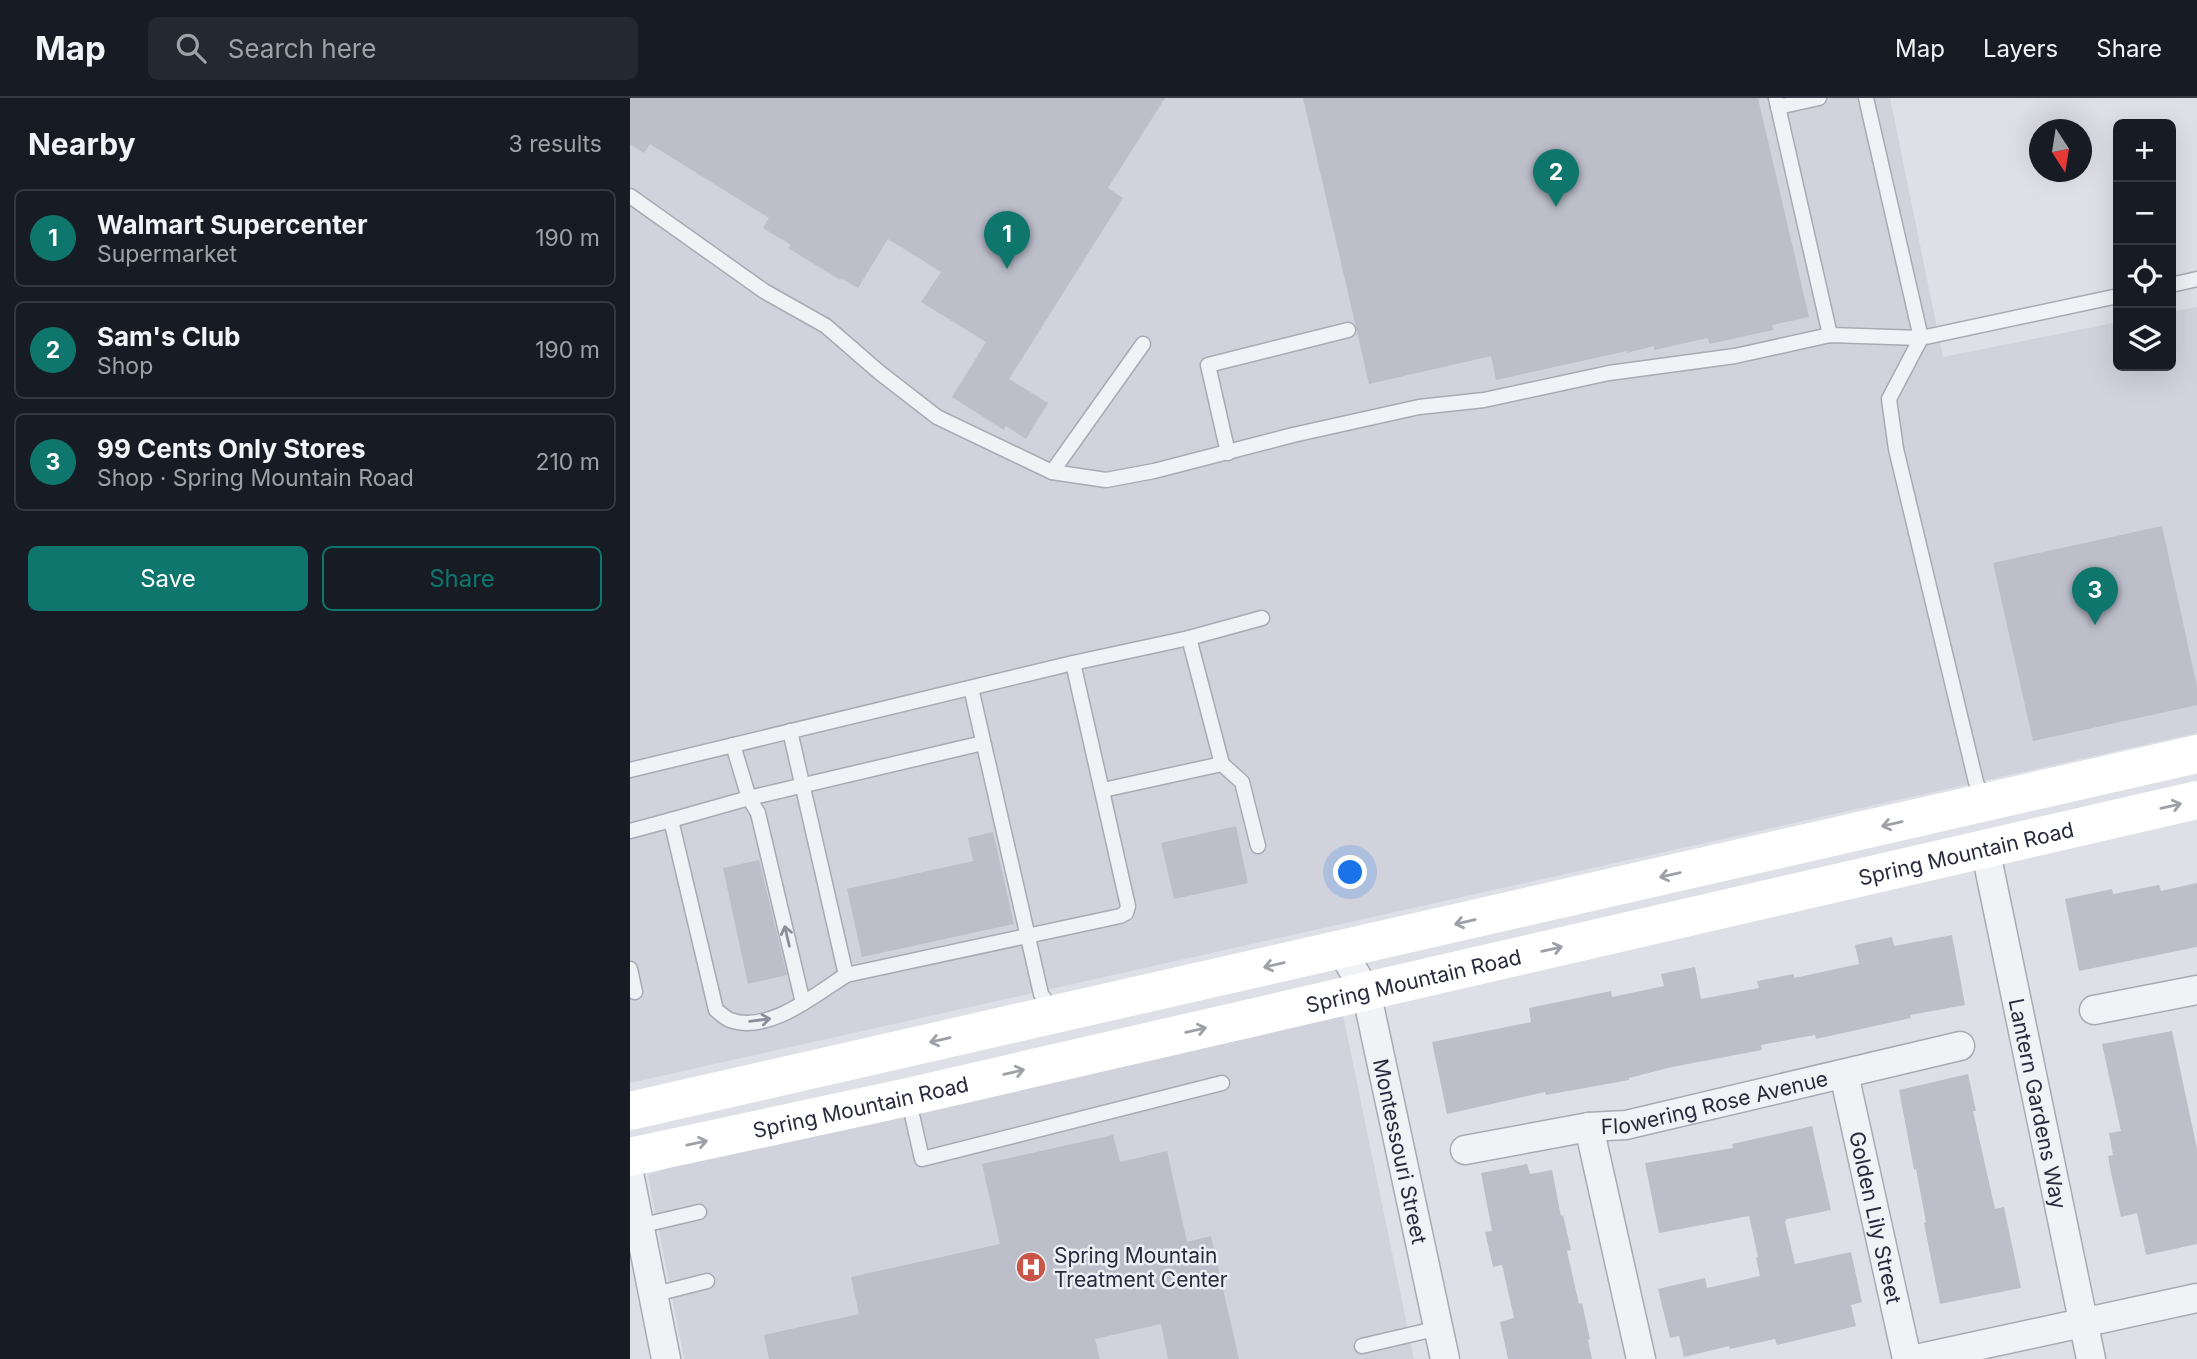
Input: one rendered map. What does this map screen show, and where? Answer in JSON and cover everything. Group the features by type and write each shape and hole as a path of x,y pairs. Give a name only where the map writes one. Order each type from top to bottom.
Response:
{"main road":[{"path":"644,1108 2197,754"},
{"path":"1985,848 1994,833 2004,824 2151,785 2197,766"},
{"name":"Spring Mountain Road","path":"630,1157 908,1097 2197,800"},
{"path":"1784,896 1956,828 1984,803"},
{"path":"630,1130 647,1124 654,1116 644,1108"}],"street":[{"name":"Lantern Gardens Way","path":"1985,848 2091,1359"},
{"name":"Montessouri Street","path":"1341,950 1366,991 1445,1359"},
{"path":"2094,1010 2197,990"},
{"name":"Flowering Rose Avenue","path":"1465,1150 1589,1127 1626,1125 1960,1046"},
{"name":"Golden Lily Street","path":"1844,1074 1907,1359"},
{"path":"1589,1127 1641,1359"},
{"path":"630,1178 666,1359"},
{"path":"1916,1359 2197,1298"}],"lane":[{"path":"1819,98 1777,102 1830,335"},
{"path":"1866,98 1921,338 1889,400 1896,449 1976,782 1984,803"},
{"path":"630,196 764,291 825,326 937,418 1052,472 1106,480 1419,407 1484,400 1609,373 1735,356 1830,335 1921,338 2113,297"},
{"path":"2176,284 2197,279"},
{"path":"1228,453 1208,365 1348,330"},
{"path":"1052,472 1143,344"},
{"path":"630,770 1073,663 1189,638 1262,618"},
{"path":"1189,638 1222,764 1242,782 1258,846"},
{"path":"671,820 716,1010 730,1020 754,1022 782,1016 846,975 1120,916 1126,913 1128,906 1073,663"},
{"path":"971,688 1041,994 1055,1014"},
{"path":"790,732 846,975"},
{"path":"630,831 749,798 983,743"},
{"path":"733,745 749,798 758,813 803,1003"},
{"path":"1103,790 1222,764"},
{"path":"630,969 635,992"},
{"path":"908,1097 922,1159 1222,1083"},
{"path":"639,1226 699,1212"},
{"path":"652,1295 707,1281"},
{"path":"1362,1346 1439,1328"}],"shaded area":[{"path":"630,98 1890,98 1943,357 2113,323 2113,371 2176,371 2176,311 2197,307 2197,733 630,1083"},
{"name":"Spring Mountain Treatment Center","path":"1343,1015 1414,1359 684,1359 648,1175 678,1165"}],"building":[{"path":"630,98 1165,98 1108,188 1123,198 1009,379 1048,403 1026,439 1006,426 1004,430 952,397 986,342 921,302 941,272 888,239 858,288 841,278 840,280 788,248 791,245 763,228 769,218 650,144 644,153 630,144"},
{"path":"1303,98 1758,98 1809,317 1772,325 1773,330 1709,344 1708,338 1654,350 1654,346 1496,380 1491,356 1369,384"},
{"path":"2162,526 2197,687 2197,705 2033,741 1993,563"},
{"path":"1236,826 1248,883 1174,899 1161,843"},
{"path":"993,832 1014,924 862,957 847,889 973,861 968,838"},
{"path":"759,860 787,975 748,984 723,868"},
{"path":"2197,883 2197,947 2079,971 2065,899 2112,889 2113,894 2159,885 2161,891"},
{"path":"1952,935 1965,1005 1910,1015 1911,1018 1816,1039 1815,1035 1761,1045 1762,1050 1672,1067 1629,1080 1546,1095 1545,1092 1447,1114 1432,1042 1531,1022 1529,1008 1611,991 1612,997 1664,986 1661,974 1695,967 1701,999 1759,988 1757,981 1794,974 1794,978 1859,964 1855,945 1892,937 1894,946"},
{"path":"2172,1031 2197,1149 2197,1244 2146,1255 2137,1213 2121,1217 2111,1173 2108,1156 2113,1155 2109,1133 2121,1131 2102,1044"},
{"path":"1968,1074 1976,1111 1973,1111 1995,1209 2004,1207 2021,1288 1940,1304 1899,1090"},
{"path":"1812,1126 1831,1210 1787,1219 1785,1222 1795,1264 1851,1252 1862,1302 1851,1305 1856,1326 1777,1345 1775,1339 1684,1357 1679,1336 1670,1338 1658,1289 1705,1278 1707,1288 1760,1276 1758,1257 1749,1216 1659,1233 1645,1163 1733,1148 1732,1144"},
{"path":"1113,1135 1120,1162 1167,1151 1187,1242 1211,1236 1239,1359 1168,1359 1161,1324 1095,1339 1100,1359 769,1359 764,1335 859,1314 851,1277 1000,1244 982,1164"},
{"path":"1527,1164 1530,1174 1552,1170 1571,1250 1567,1251 1590,1339 1592,1359 1508,1359 1500,1322 1514,1318 1502,1265 1493,1267 1485,1232 1492,1231 1481,1173"}],"place":[{"name":"Sam's Club","path":"1556,207"},
{"name":"Walmart Supercenter","path":"1007,269"},
{"name":"99 Cents Only Stores","path":"2095,625"},
{"name":"Spring Mountain Treatment Center","path":"1031,1267"}]}
